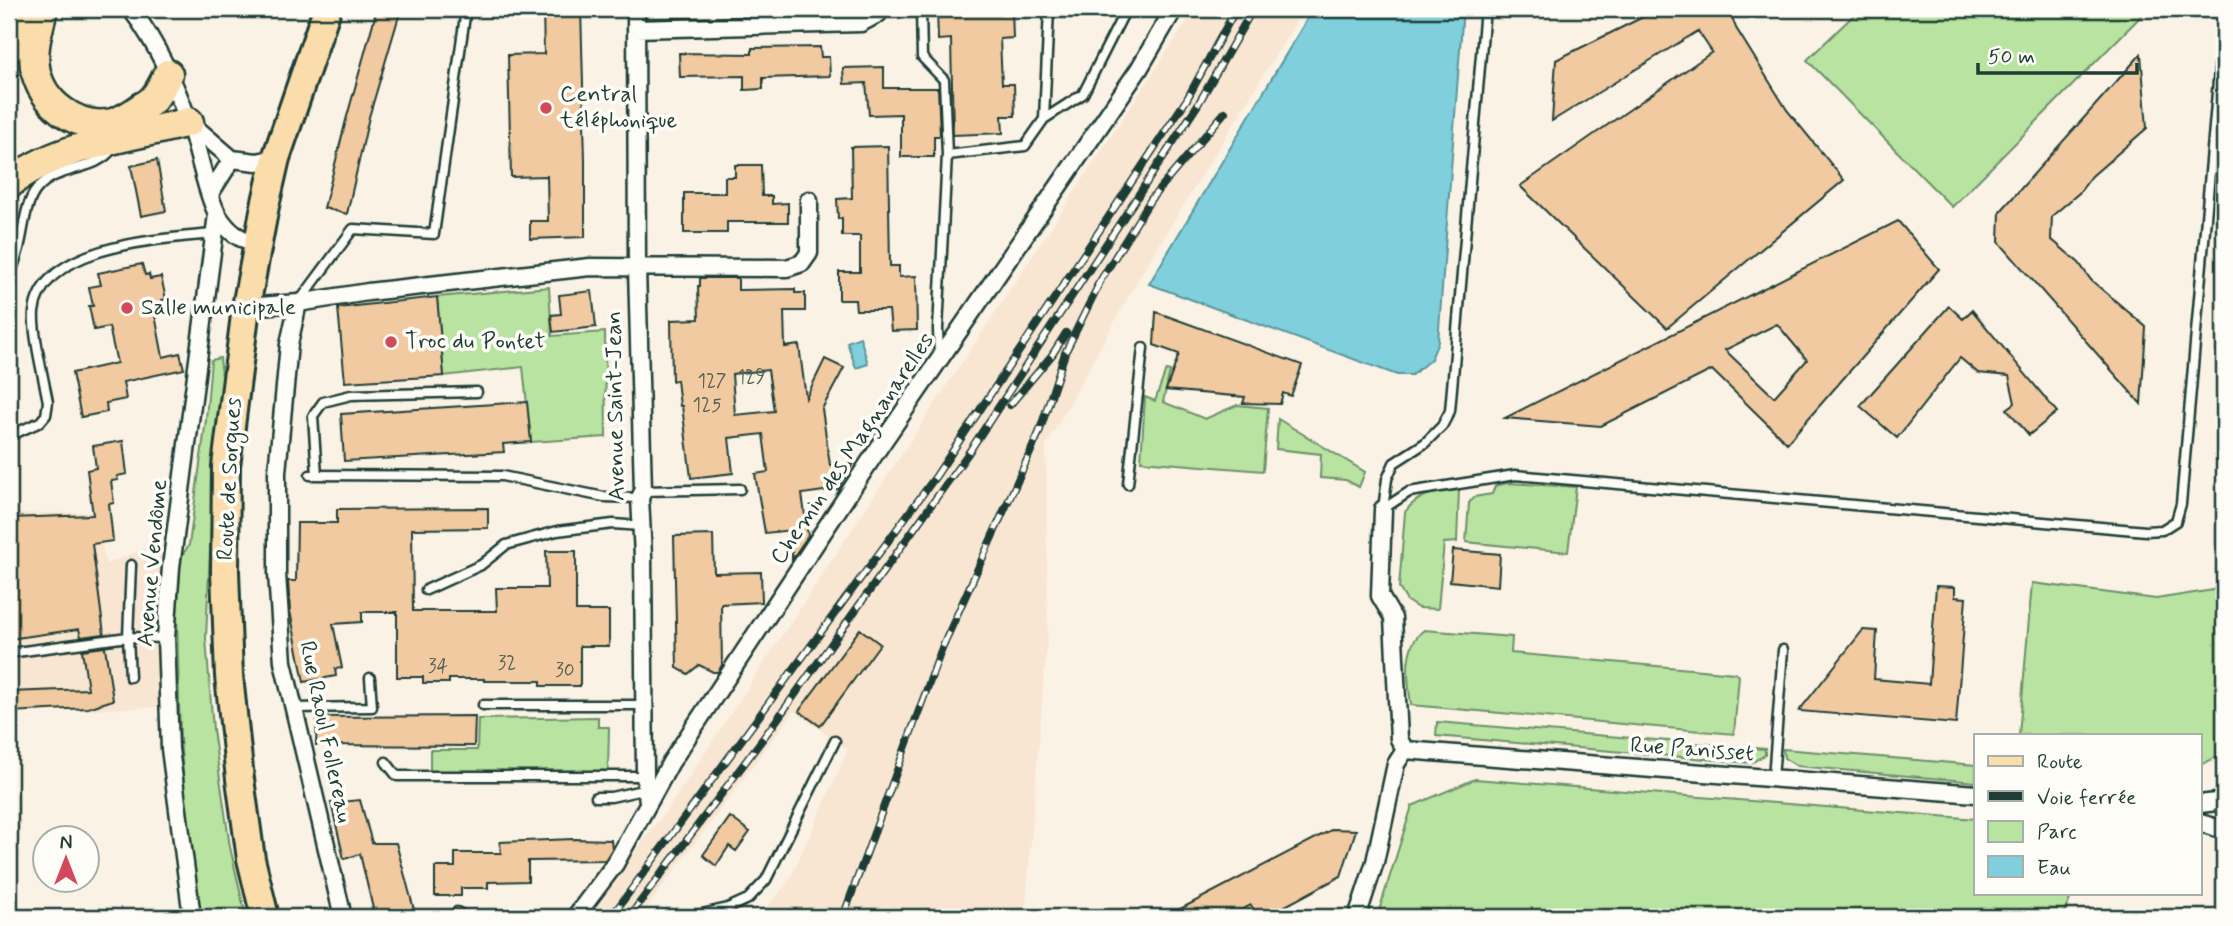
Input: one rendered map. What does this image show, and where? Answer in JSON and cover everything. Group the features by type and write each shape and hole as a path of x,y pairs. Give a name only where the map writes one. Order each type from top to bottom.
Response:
{"highway":[{"path":"9,48 24,9"},
{"path":"43,9 34,50 35,69 40,86 50,102 63,112 81,121 99,124 116,122 136,112 154,98 168,75"},
{"path":"9,184 47,160 189,122"}],"main road":[{"name":"Route de Sorgues","path":"265,917 251,859 229,676 225,572 226,466 246,306 276,158 327,9"}],"street":[{"path":"131,9 145,27 189,122 217,214 230,231 244,241 258,242"},
{"name":"Avenue Saint-Jean","path":"636,9 637,267 642,495 640,526 643,556 647,789"},
{"path":"636,29 861,23 878,14 877,9"},
{"name":"Chemin des Magnanarelles","path":"575,917 615,864 647,789 671,762 939,361 1139,69 1174,9"},
{"path":"189,122 232,159 257,162 276,158"},
{"path":"211,192 232,159"},
{"path":"246,306 298,303 368,292 590,267 787,268 802,263 809,253 809,200"},
{"name":"Avenue Vendôme","path":"192,917 170,750 166,638 171,567 217,214"},
{"name":"Rue Raoul Follereau","path":"298,303 289,344 277,472 277,574 283,662 343,917"},
{"path":"1357,917 1375,862 1396,764 1405,750 1399,739 1393,618 1380,596 1383,509"},
{"name":"Rue Panisset","path":"1405,750 1974,794"},
{"path":"2202,804 2224,802"},
{"path":"2202,824 2224,830"}],"lane":[{"path":"298,303 353,229 433,234 466,9"},
{"path":"921,9 922,57 944,80 947,155 938,329 939,361"},
{"path":"1044,119 1049,9"},
{"path":"947,155 1025,146 1044,119 1083,94 1126,9"},
{"path":"1383,509 1387,479 1394,463 1425,443 1442,426 1450,411 1485,9"},
{"path":"1383,509 1409,492 1515,475 2146,531 2162,530 2176,521 2181,504 2224,12"},
{"path":"9,278 36,190 49,178 61,172 96,163 107,156 117,140"},
{"path":"9,436 40,422 46,415 48,402 34,314 37,298 51,278 69,263 92,253 158,240 213,234"},
{"path":"1128,484 1143,348"},
{"path":"477,392 351,395 323,402 313,416 314,475 502,476 604,497 740,489"},
{"path":"426,590 481,565 506,545 557,531 613,524 640,526"},
{"path":"130,677 128,637 131,565"},
{"path":"9,653 128,637 166,638"},
{"path":"1773,778 1783,650"},
{"path":"293,708 372,707 370,678"},
{"path":"483,705 644,705"},
{"path":"689,917 728,908 748,900 766,880 835,741"},
{"path":"386,762 397,776 647,789"},
{"path":"596,797 611,797 647,789"},
{"path":"457,912 467,917"},
{"path":"1318,917 1343,917"}],"shaded area":[{"path":"1195,9 1304,9 1137,281 1046,446 1048,628 1025,917 759,917 789,881 848,750 794,711 640,917 586,917 673,801"},
{"path":"95,512 106,564 166,540 161,707 9,713 9,514"}],"green space":[{"path":"1860,9 2148,9 1952,207 1807,60"},
{"path":"549,287 552,336 605,332 606,437 531,442 523,367 444,376 437,297"},
{"path":"220,358 223,386 213,483 206,638 213,730 230,847 246,917 200,917 191,859 180,740 177,614 181,557 189,545 206,420 211,360"},
{"path":"1166,370 1170,371 1163,402 1205,419 1237,405 1268,408 1263,471 1141,461 1145,397 1155,401"},
{"path":"1278,419 1365,472 1359,487 1346,480 1320,478 1321,454 1276,449"},
{"path":"1507,483 1576,487 1568,552 1466,542 1469,503 1474,497 1492,494 1495,486"},
{"path":"1459,490 1457,542 1444,543 1438,609 1418,608 1407,601 1399,588 1405,512 1423,497"},
{"path":"2224,576 2224,752 2202,765 2202,734 2019,734 2032,583 2156,599 2213,590"},
{"path":"1424,630 1512,637 1511,653 1735,673 1739,676 1734,734 1411,705 1409,655 1412,645"},
{"path":"598,717 598,727 609,727 608,772 430,772 430,750 477,750 478,719"},
{"path":"1437,722 1765,749 1765,755 1751,763 1436,736"},
{"path":"1783,749 1974,765 1974,782 1797,766 1784,758"},
{"path":"1475,779 1974,819 1974,894 2073,894 2062,917 1377,917 1412,806"}],"water":[{"path":"1313,9 1463,9 1438,342 1431,359 1412,375 1397,375 1149,284"},
{"path":"860,337 868,364 856,368 847,342"}],"building":[{"path":"377,9 401,9 369,117 347,214 324,208"},
{"name":"Central téléphonique","path":"543,9 581,9 585,237 530,239 530,221 548,221 547,176 511,177 508,55 544,54"},
{"path":"937,9 1012,9 1013,38 1000,39 1002,84 1014,84 1015,116 1002,116 1003,133 953,135 951,39 938,40"},
{"path":"1646,9 1729,9 1736,28 1787,110 1844,180 1667,328 1520,186 1712,52 1698,31 1552,121 1556,60 1645,16"},
{"path":"820,47 821,57 829,57 830,76 763,78 763,89 744,90 744,76 680,77 679,53 752,54 752,48"},
{"path":"2141,54 2147,128 2092,176 2079,193 2052,216 2051,239 2079,263 2091,280 2146,327 2141,404 1999,242 2000,212"},
{"path":"884,67 884,88 938,88 940,136 934,136 934,157 901,157 901,114 869,115 866,83 844,84 843,68"},
{"path":"888,146 890,266 899,266 899,277 916,276 917,330 891,331 889,310 856,310 855,300 839,300 839,272 860,272 860,236 842,236 842,218 838,219 837,199 852,198 851,147"},
{"path":"157,160 166,211 141,216 131,166"},
{"path":"735,165 761,165 762,196 772,196 772,204 788,203 788,222 727,222 727,233 684,233 684,193 725,193 725,177 735,177"},
{"path":"1898,221 1939,269 1787,443 1712,370 1601,426 1505,418","holes":["1777,324 1807,360 1774,397 1725,350"]},
{"path":"142,264 145,275 149,274 150,279 161,277 166,299 162,300 164,312 155,315 163,357 180,353 184,369 123,382 126,399 106,403 107,412 81,417 72,373 117,363 109,327 94,330 89,306 93,306 89,287 101,285 98,273"},
{"path":"700,278 738,278 738,290 795,289 795,293 805,293 805,311 784,311 785,347 799,345 806,398 825,359 844,368 822,409 830,465 853,464 838,489 802,494 808,536 792,559 792,530 765,533 755,474 768,472 763,434 729,438 733,473 691,478 677,380 672,381 671,320 699,319","holes":["768,370 774,411 735,415 732,374"]},
{"path":"592,291 596,327 553,332 551,315 561,314 559,295"},
{"name":"Troc du Pontet","path":"437,297 444,376 345,382 338,308"},
{"path":"1949,306 1963,319 1972,310 2057,412 2029,435 2007,409 2015,403 2009,376 1978,373 1960,358 1897,438 1860,406"},
{"path":"1156,312 1302,365 1291,396 1283,393 1280,404 1243,403 1245,397 1166,390 1179,354 1154,345"},
{"path":"527,402 531,442 503,444 504,452 344,461 341,414"},
{"path":"123,441 127,474 117,476 118,480 111,481 114,503 109,504 113,541 92,544 104,634 81,637 79,629 9,639 9,518 93,515 87,470 96,468 93,446"},
{"path":"488,508 488,528 412,529 413,611 497,611 496,588 547,588 546,551 576,551 576,611 609,611 609,646 580,646 580,686 541,686 541,681 484,679 449,679 449,683 423,683 423,677 397,677 397,612 362,612 362,622 333,624 342,668 335,669 336,676 304,682 290,611 288,581 296,581 297,523 337,523 337,509"},
{"path":"713,535 714,573 761,572 762,602 721,604 722,665 718,672 713,672 699,665 688,674 677,668 674,536"},
{"path":"1453,550 1500,554 1498,586 1450,581"},
{"path":"1936,586 1955,587 1955,597 1966,598 1956,724 1799,711 1863,630 1877,631 1874,679 1929,684"},
{"path":"860,629 880,644 820,726 799,711"},
{"path":"105,647 113,700 88,708 9,712 9,692 88,689 82,650"},
{"path":"475,716 474,746 316,745 317,717"},
{"path":"360,800 372,843 396,843 416,917 375,917 360,854 344,859 331,803"},
{"path":"730,817 750,832 736,851 729,846 716,866 703,855"},
{"path":"1333,829 1356,830 1341,876 1265,917 1258,917 1251,905 1227,917 1165,917"},
{"path":"611,840 612,849 605,860 528,861 528,881 488,882 488,888 461,888 461,896 435,896 435,867 455,867 455,853 501,853 500,842"}],"railway":[{"path":"611,917 936,476 1187,99 1236,9"},
{"path":"629,917 776,721 967,455 1197,106 1253,9"},
{"path":"1097,286 1151,199 1225,112"},
{"path":"843,917 942,648 1039,433 1065,353 1101,280"},
{"path":"1010,405 1052,355 1066,333"}],"place":[{"name":"Central téléphonique","path":"546,108"},
{"name":"Salle municipale","path":"127,308"},
{"name":"Troc du Pontet","path":"391,342"}]}
